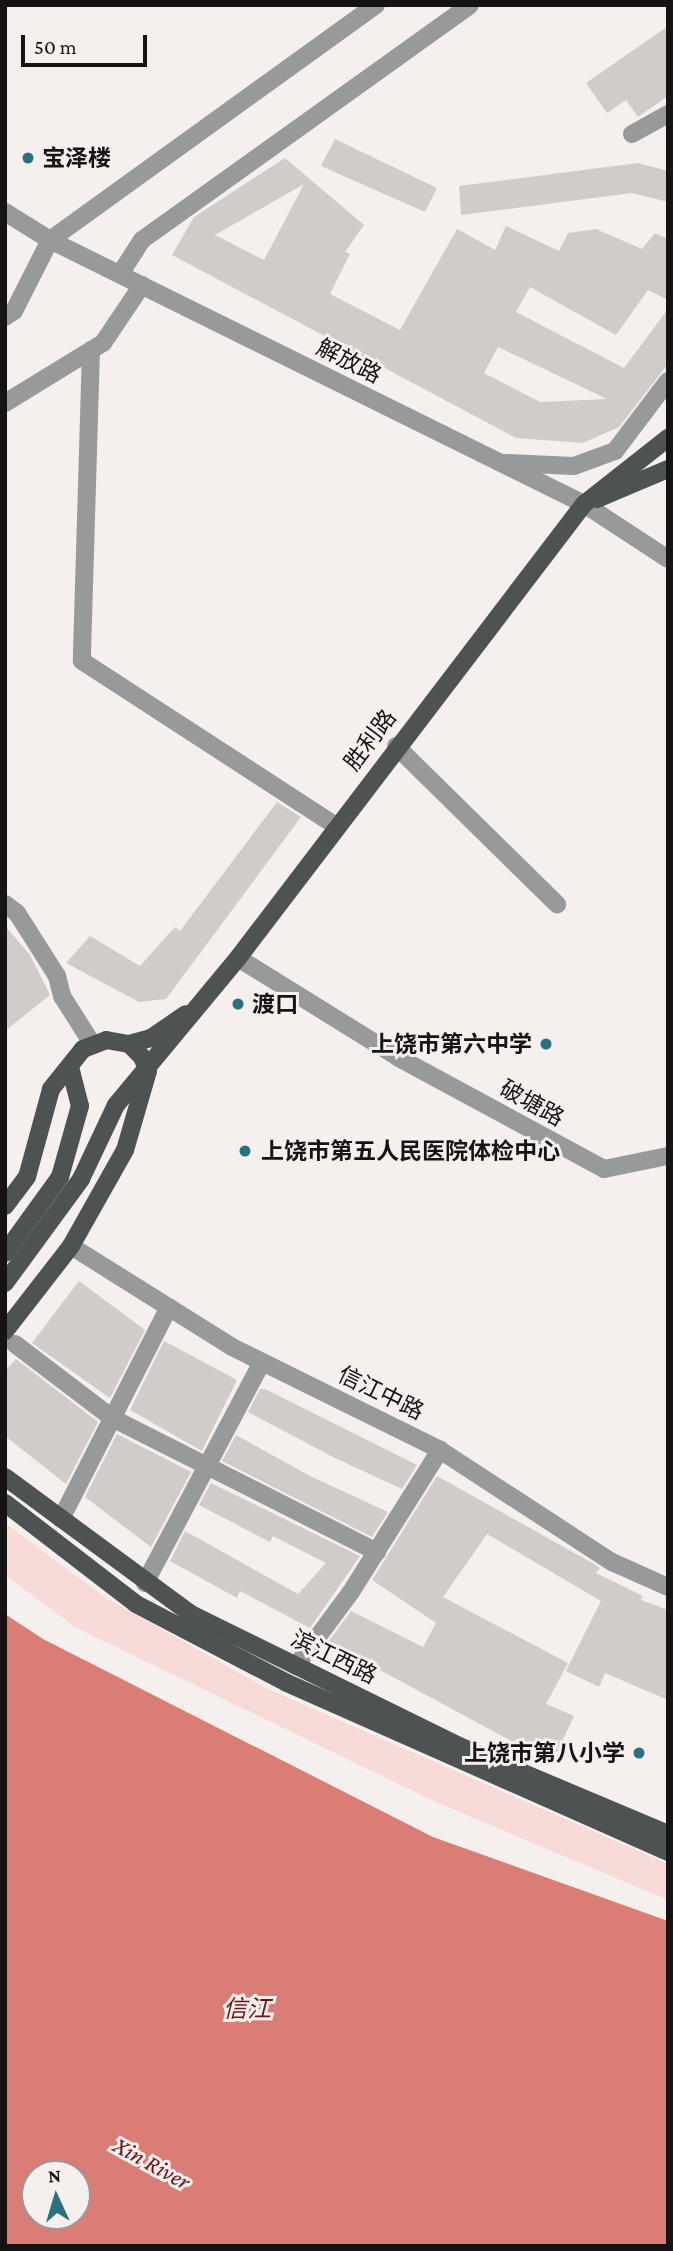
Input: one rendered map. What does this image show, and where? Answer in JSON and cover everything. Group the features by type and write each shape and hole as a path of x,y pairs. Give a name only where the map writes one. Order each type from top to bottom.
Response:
{"main road":[{"name":"胜利路","path":"197,1006 238,958 396,746 583,504 668,438"},
{"path":"583,504 668,469"},
{"path":"5,1206 27,1177 51,1089 83,1049 106,1040 129,1044 151,1038 197,1006"},
{"path":"5,1283 81,1179 116,1105 148,1071 197,1006"},
{"path":"10,1337 33,1285 72,1246 125,1150 148,1071 142,1057 129,1044"},
{"path":"5,1253 61,1177 78,1126 80,1106 70,1067"},
{"name":"滨江西路","path":"5,1477 145,1583 191,1614 458,1746 668,1834"},
{"name":"滨江西路","path":"5,1503 136,1604 287,1683 668,1852"}],"street":[{"path":"10,314 50,240 376,5"},
{"path":"120,274 142,240 470,5"},
{"path":"632,134 668,114"},
{"name":"解放路","path":"5,212 50,240 583,504 668,559"},
{"path":"5,403 103,344 142,285"},
{"path":"91,350 82,661 336,826"},
{"path":"495,462 574,466 615,451 668,381"},
{"path":"396,746 557,904"},
{"path":"5,904 17,913 57,976 62,996 93,1045"},
{"name":"破塘路","path":"238,958 399,1058 604,1169 668,1156"},
{"name":"信江中路","path":"72,1246 262,1362 440,1450 612,1562 668,1587"},
{"path":"61,1519 169,1307"},
{"path":"10,1337 112,1418 377,1552"},
{"path":"145,1583 262,1362"},
{"path":"296,1666 377,1552 440,1450"}],"shaded area":[{"path":"5,1523 106,1598 268,1689 668,1864 668,1900 436,1802 75,1627 5,1575"}],"water":[{"name":"信江","path":"5,1614 43,1639 433,1837 668,1921 668,2246 5,2246"}],"building":[{"path":"668,26 668,96 638,117 626,100 607,113 586,83"},
{"path":"335,139 437,188 425,212 321,166"},
{"path":"285,158 364,225 345,252 350,254 330,294 400,330 457,229 495,250 506,226 559,251 568,233 596,229 642,249 655,233 668,239 668,300 648,290 616,335 530,287 516,312 624,368 668,309 668,364 619,427 583,443 516,438 172,255 194,217","holes":["304,184 264,260 215,235","498,347 607,399 540,402 484,373"]},
{"path":"638,163 668,171 668,202 632,193 461,215 459,186"},
{"path":"277,802 301,817 166,999 139,1002 66,963 90,936 140,966 175,927 180,931"},
{"path":"5,926 30,955 50,995 5,1031"},
{"path":"79,1281 145,1330 110,1398 32,1343"},
{"path":"164,1341 237,1380 202,1451 130,1410"},
{"path":"16,1359 98,1422 66,1484 5,1436 5,1371"},
{"path":"260,1389 265,1389 417,1465 402,1489 335,1458 248,1412"},
{"path":"117,1434 191,1472 151,1547 85,1497"},
{"path":"236,1435 310,1476 388,1512 372,1537 222,1461"},
{"path":"437,1476 596,1565 600,1568 596,1573 643,1596 641,1600 668,1610 668,1700 605,1673 599,1687 566,1671 601,1601 487,1534 443,1597 568,1663 546,1704 574,1716 552,1763 328,1642 351,1611 423,1647 436,1623 372,1580"},
{"path":"211,1483 360,1556 310,1628 240,1591 237,1598 170,1561 185,1531 298,1594 326,1563 273,1536 270,1542 199,1505"}],"place":[{"name":"宝泽楼","path":"28,158"},
{"name":"渡口","path":"238,1004"},
{"name":"上饶市第六中学","path":"546,1044"},
{"name":"上饶市第五人民医院体检中心","path":"245,1151"},
{"name":"上饶市第八小学","path":"639,1753"}],"water label":[{"name":"Xin River","path":"152,2163"}]}
